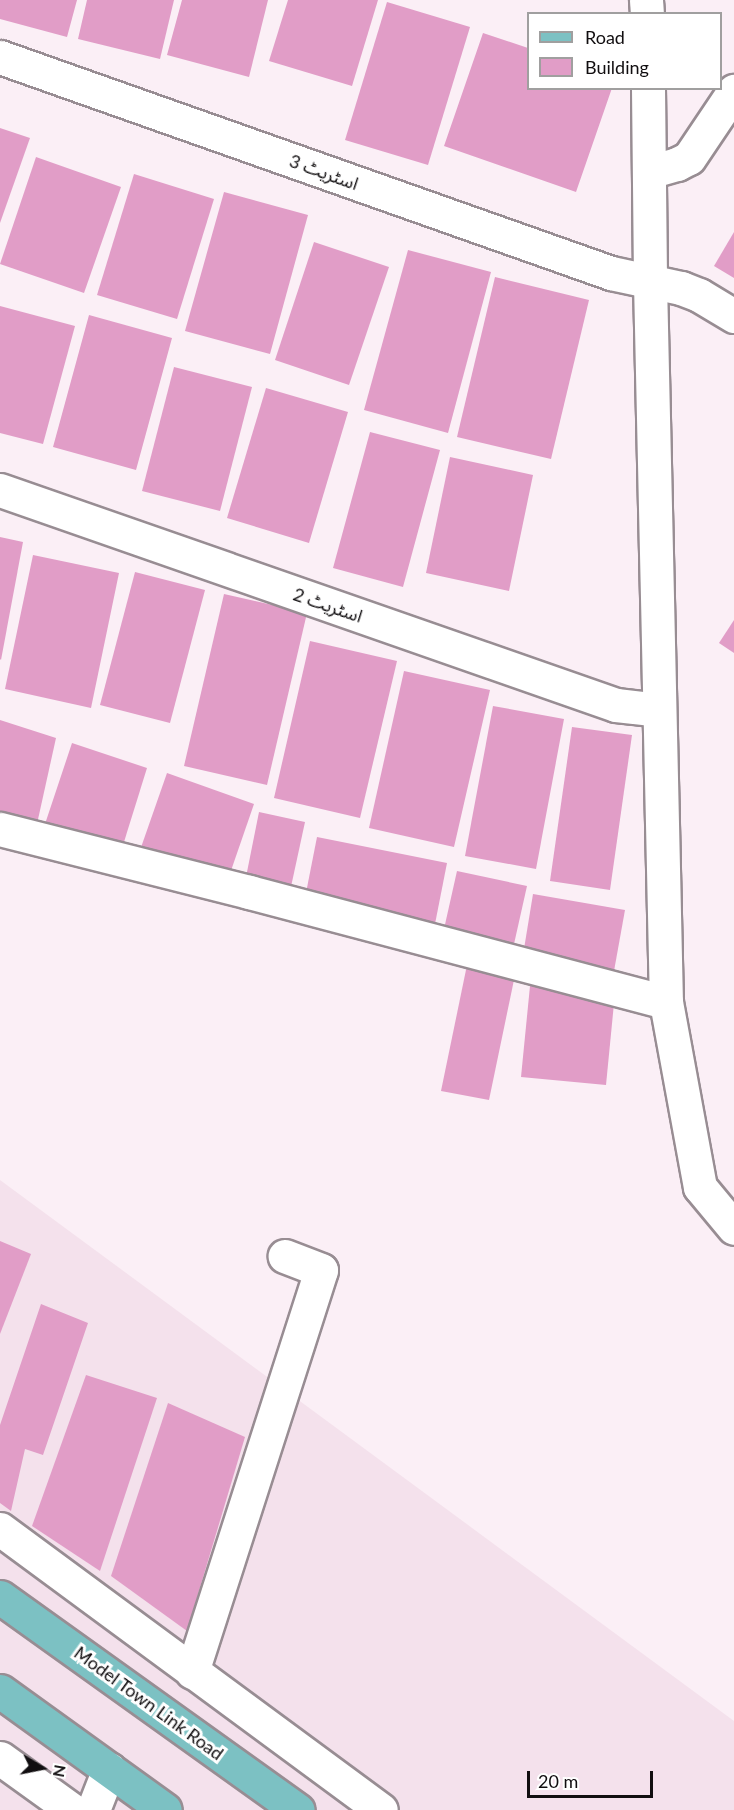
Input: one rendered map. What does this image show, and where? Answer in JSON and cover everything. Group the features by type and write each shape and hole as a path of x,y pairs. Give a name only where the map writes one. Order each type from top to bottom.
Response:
{"main road":[{"name":"Model Town Link Road","path":"0,1597 298,1810"},
{"path":"0,1691 165,1810"}],"street":[{"name":"اسٹریٹ 3","path":"0,57 611,273 681,288 699,295 734,316"},
{"path":"648,90 650,282 666,1002 700,1187 734,1228"},
{"path":"649,172 689,158 734,91"},
{"name":"اسٹریٹ 2","path":"0,490 616,705 659,710"},
{"path":"0,829 666,1002"},
{"path":"192,1672 321,1270 285,1256"},
{"path":"0,1529 381,1810"},
{"path":"0,1758 72,1810"},
{"path":"93,1810 109,1769"}],"shaded area":[{"path":"0,1180 734,1721 734,1810 0,1810"}],"building":[{"path":"0,0 77,0 67,37 0,19"},
{"path":"87,0 174,0 160,59 78,39"},
{"path":"182,0 268,0 249,77 167,55"},
{"path":"288,0 378,0 352,86 269,61"},
{"path":"387,2 470,27 428,165 345,140"},
{"path":"483,33 527,48 527,90 611,90 576,192 444,146"},
{"path":"0,128 30,138 0,223"},
{"path":"36,157 121,187 84,293 0,264"},
{"path":"134,174 214,199 177,319 97,295"},
{"path":"224,192 308,215 270,354 185,331"},
{"path":"734,232 734,278 714,266"},
{"path":"314,242 389,267 349,385 275,360"},
{"path":"408,250 491,272 448,433 364,410"},
{"path":"495,277 589,300 551,459 457,437"},
{"path":"0,306 75,326 43,444 0,433"},
{"path":"89,315 172,338 136,470 53,447"},
{"path":"174,367 252,387 220,511 142,491"},
{"path":"266,388 348,412 309,543 227,518"},
{"path":"370,432 440,450 403,587 333,568"},
{"path":"450,457 533,475 509,591 426,573"},
{"path":"0,537 23,542 1,660 0,659"},
{"path":"33,555 119,573 91,708 5,689"},
{"path":"135,572 205,590 170,723 100,705"},
{"path":"224,594 307,613 267,785 184,766"},
{"path":"734,620 734,653 719,643"},
{"path":"310,641 397,661 360,818 274,798"},
{"path":"404,671 490,690 454,847 369,828"},
{"path":"493,706 564,719 536,869 465,856"},
{"path":"0,720 56,738 35,833 0,827"},
{"path":"572,727 632,735 610,890 550,881"},
{"path":"72,743 147,768 119,858 42,833"},
{"path":"167,773 254,804 225,888 138,856"},
{"path":"259,812 305,822 289,896 244,887"},
{"path":"317,837 447,863 434,929 304,903"},
{"path":"457,871 527,886 514,944 444,929"},
{"path":"533,894 625,910 614,971 523,955"},
{"path":"467,965 515,975 489,1100 441,1091"},
{"path":"530,986 615,993 606,1085 521,1077"},
{"path":"0,1241 31,1254 0,1334"},
{"path":"41,1304 88,1323 43,1455 25,1449 11,1511 0,1503 0,1425"},
{"path":"86,1375 157,1398 100,1571 32,1526"},
{"path":"168,1403 245,1437 187,1631 111,1576"}]}
